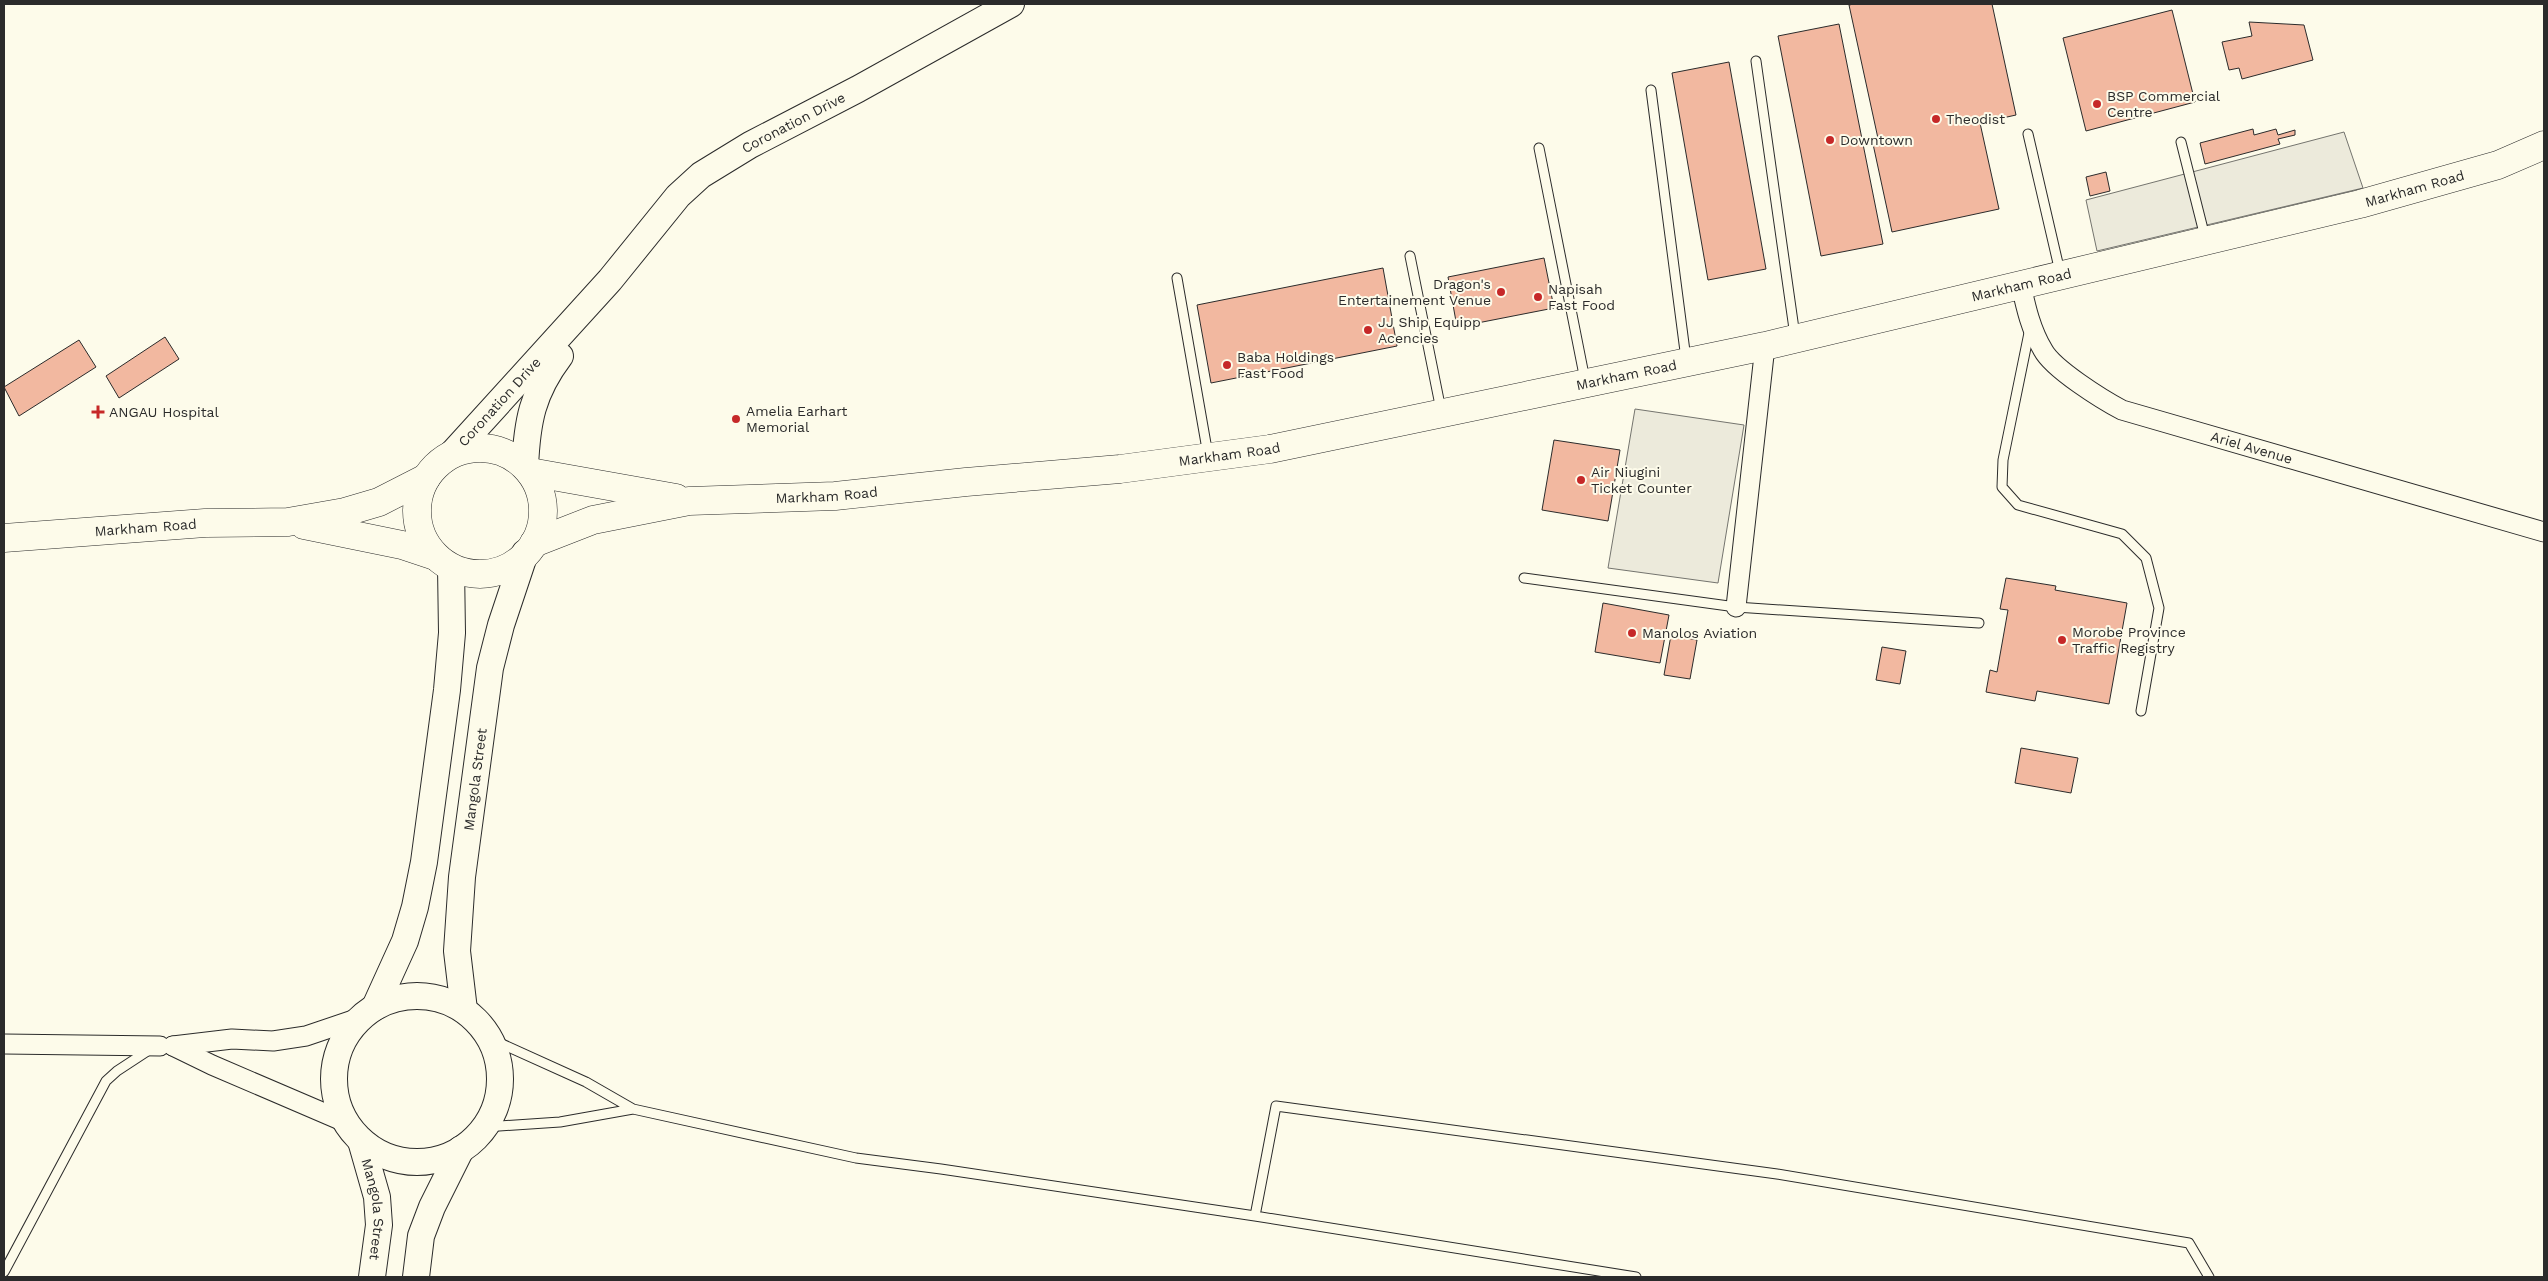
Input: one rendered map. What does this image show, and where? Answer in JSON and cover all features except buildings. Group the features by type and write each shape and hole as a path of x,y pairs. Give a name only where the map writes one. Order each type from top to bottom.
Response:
{"main road":[{"name":"Coronation Drive","path":"451,455 610,280 678,196 702,175 742,150 858,89 1011,4"},
{"name":"Markham Road","path":"530,548 593,520 689,501 834,496 966,482 1120,469 1270,449 1765,346 2360,204 2489,168 2544,144"},
{"name":"Coronation Drive","path":"528,470 528,422 536,396 553,364 610,280"},
{"path":"470,448 490,448 509,455 528,470 539,489 542,507 541,525 530,548 513,564 483,574 466,572 443,561 425,543 419,527 417,510 419,494 426,478 437,465 451,455 470,448"},
{"name":"Markham Road","path":"528,470 689,501"},
{"name":"Markham Road","path":"4,538 205,523 288,522 345,512 378,502 426,478"},
{"name":"Markham Road","path":"288,522 402,545 443,561"},
{"name":"Mangola Street","path":"464,1010 457,951 457,920 490,668 501,625 530,548"},
{"path":"369,1012 397,998 420,996 444,1000 464,1010 479,1023 490,1039 498,1060 500,1083 496,1106 485,1127 461,1149 442,1159 421,1162 399,1161 379,1154 353,1132 336,1101 334,1078 338,1055 347,1034 369,1012 405,941 416,907 424,862 448,681 452,633 443,561"},
{"name":"Mangola Street","path":"353,1132 377,1197 379,1225 372,1277"},
{"path":"416,1277 421,1236 429,1214 461,1149"}],"street":[{"name":"Ariel Avenue","path":"2021,285 2030,325 2044,353 2078,383 2122,410 2544,532"},
{"path":"1736,607 1765,346"},
{"path":"4,1044 167,1046 232,1039 281,1040 306,1036 369,1012"},
{"path":"167,1046 212,1065 353,1132"}],"lane":[{"path":"1756,61 1795,339"},
{"path":"1650,90 1687,362"},
{"path":"2028,134 2061,275"},
{"path":"2181,142 2206,240"},
{"path":"1539,148 1586,383"},
{"path":"1410,256 1442,412"},
{"path":"1176,278 1208,458"},
{"path":"2030,325 2003,460 2002,487 2018,505 2122,534 2146,558 2160,608 2142,711"},
{"path":"1524,578 1736,607 1979,623"},
{"path":"490,1039 533,1060 586,1082 633,1109 856,1158 951,1170 1255,1216 1636,1277"},
{"path":"4,1272 106,1081 135,1058 167,1046"},
{"path":"1255,1216 1276,1106 1777,1174 2190,1243 2209,1277"},
{"path":"485,1127 560,1122 633,1109"}],"shaded area":[{"path":"2344,132 2363,188 2097,251 2086,200"},
{"path":"1635,409 1744,425 1718,583 1608,568"}],"place":[{"name":"BSP Commercial Centre","path":"2097,104"},
{"name":"Theodist","path":"1936,119"},
{"name":"Downtown","path":"1830,140"},
{"name":"Dragon's Entertainement Venue","path":"1501,292"},
{"name":"Napisah Fast Food","path":"1538,297"},
{"name":"JJ Ship Equipp Acencies","path":"1368,330"},
{"name":"Baba Holdings Fast Food","path":"1227,365"},
{"name":"ANGAU Hospital","path":"98,412"},
{"name":"Amelia Earhart Memorial","path":"736,419"},
{"name":"Air Niugini Ticket Counter","path":"1581,480"},
{"name":"Manolos Aviation","path":"1632,633"},
{"name":"Morobe Province Traffic Registry","path":"2062,640"}]}
